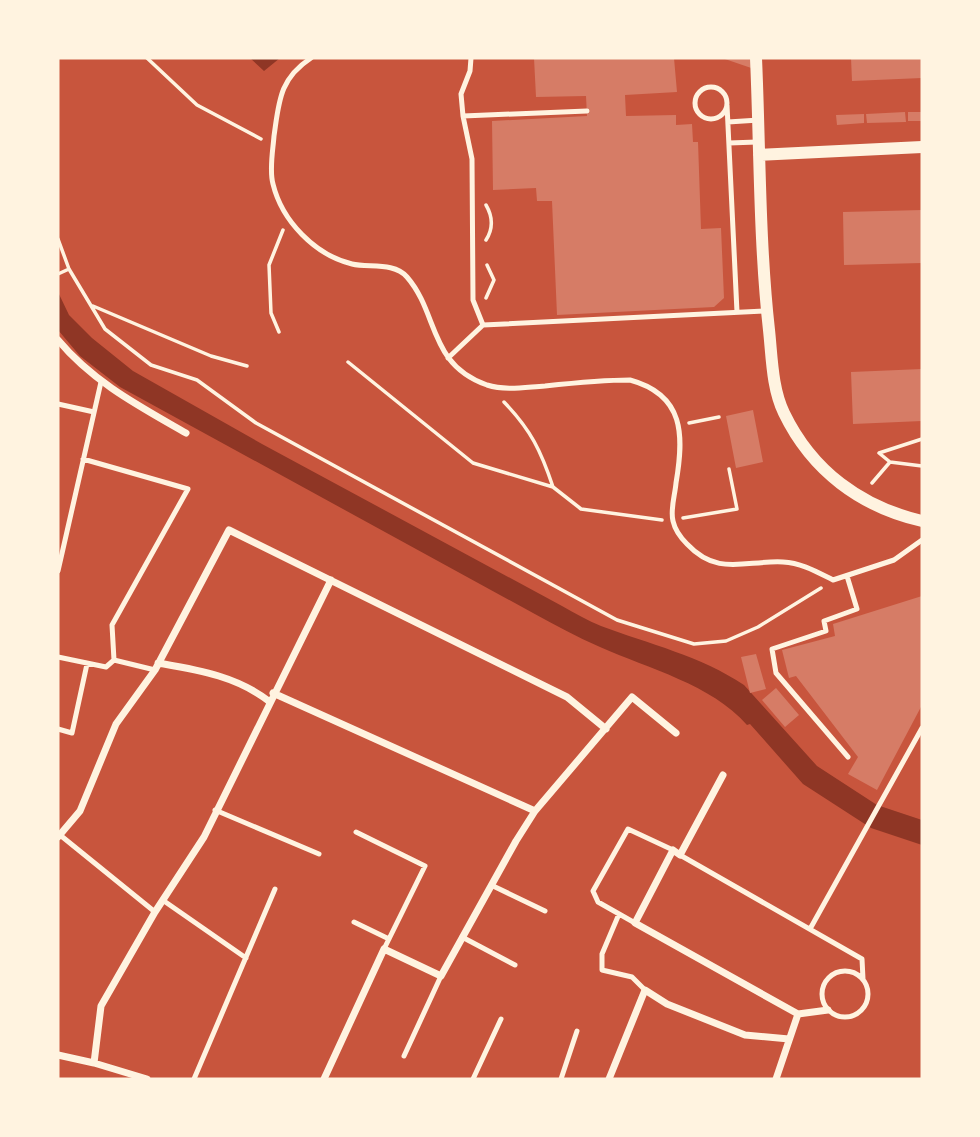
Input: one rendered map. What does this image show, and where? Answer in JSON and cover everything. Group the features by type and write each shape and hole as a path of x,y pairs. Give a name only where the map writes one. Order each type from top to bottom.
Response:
{"street":[{"path":"756,58 766,311 775,388 784,412 817,463 845,488 872,505 922,521"},
{"path":"759,148 922,147"},
{"path":"58,340 73,358 101,382 186,433"},
{"path":"60,832 80,811 116,724 156,666 229,530 567,697 606,729"},
{"path":"94,1063 101,1006 155,912 204,837 331,580"},
{"path":"156,666 225,677 256,691 270,702"},
{"path":"273,693 535,811"},
{"path":"324,1079 384,948 441,976 535,811 632,697 676,733"},
{"path":"723,775 635,923 798,1014 828,1010"},
{"path":"609,1079 645,990 667,1004 744,1035 789,1039"},
{"path":"776,1079 798,1014"},
{"path":"58,1055 147,1079"}],"lane":[{"path":"311,58 295,72 280,94 273,145 272,183 288,217 317,248 334,258 354,264 386,266 406,275 419,296 435,337 448,358 467,374 487,385 508,389 630,380 657,390 674,409 680,424 681,457 672,520 679,535 689,546 713,562 732,566 783,562 803,565 833,580 894,561 922,540"},
{"path":"471,58 471,71 461,94 472,159 473,300 483,325"},
{"path":"727,105 722,115 707,118 698,113 695,103 699,93 713,88 722,92 727,105 737,312"},
{"path":"463,116 587,111"},
{"path":"727,122 759,120"},
{"path":"729,143 759,148"},
{"path":"448,358 483,325 766,311"},
{"path":"58,571 101,382"},
{"path":"58,404 94,412"},
{"path":"83,459 188,489 112,625 114,660"},
{"path":"847,576 858,609 824,621 826,631 772,649 776,673 848,757"},
{"path":"58,657 106,667 114,660 156,666"},
{"path":"58,729 72,733 87,664"},
{"path":"810,929 922,728"},
{"path":"215,810 319,854"},
{"path":"635,923 598,902 593,891 628,830 676,853 862,959 863,979 868,993 863,1008 857,1013 842,1017 828,1010 822,997 825,982 829,977 843,971 857,974 863,979"},
{"path":"60,832 155,912"},
{"path":"356,832 425,866 384,948"},
{"path":"491,885 545,911"},
{"path":"194,1079 275,889"},
{"path":"164,901 246,958"},
{"path":"619,914 602,954 602,970 632,977 645,990"},
{"path":"354,922 389,939"},
{"path":"462,937 515,965"},
{"path":"404,1056 441,976"},
{"path":"473,1079 501,1019"},
{"path":"561,1079 578,1031"}],"path":[{"path":"147,58 197,105 273,145"},
{"path":"279,332 271,313 270,265 288,217"},
{"path":"58,239 69,269 105,329 151,365 197,380 256,424 617,620 694,644 726,640 758,628 822,588"},
{"path":"58,274 69,269"},
{"path":"91,305 211,356 247,366"},
{"path":"348,362 473,463 553,487 581,509 650,520 672,520 737,509 729,469"},
{"path":"487,385 524,423 542,456 553,487"},
{"path":"680,424 719,417"},
{"path":"922,439 879,453 890,462 922,466"},
{"path":"860,497 890,462"}],"shaded area":[{"path":"250,58 280,58 264,71"},
{"path":"58,292 69,315 92,338 133,371 586,619 693,658 744,685 817,766 877,805 922,820 922,845 871,828 803,784 750,724 747,725 732,711 698,688 566,631 120,387 80,356 58,330"}],"building":[{"path":"534,58 674,58 677,92 625,95 626,116 676,115 676,125 692,124 693,142 698,142 701,229 721,228 724,298 714,307 557,315 552,201 537,201 536,188 493,190 492,121 587,116 586,96 536,97"},
{"path":"722,58 756,58 757,70"},
{"path":"851,58 922,58 922,78 852,81"},
{"path":"905,112 906,122 867,123 866,114"},
{"path":"908,112 922,112 922,121 908,121"},
{"path":"864,114 864,123 837,125 836,115"},
{"path":"922,210 922,263 844,265 843,212"},
{"path":"922,369 922,421 853,424 851,372"},
{"path":"753,410 763,462 736,468 726,416"},
{"path":"922,596 922,705 877,790 848,774 858,757 796,676 789,678 782,650 835,636 833,624"},
{"path":"756,654 766,689 750,693 741,657"},
{"path":"776,688 799,715 785,727 762,700"}]}
